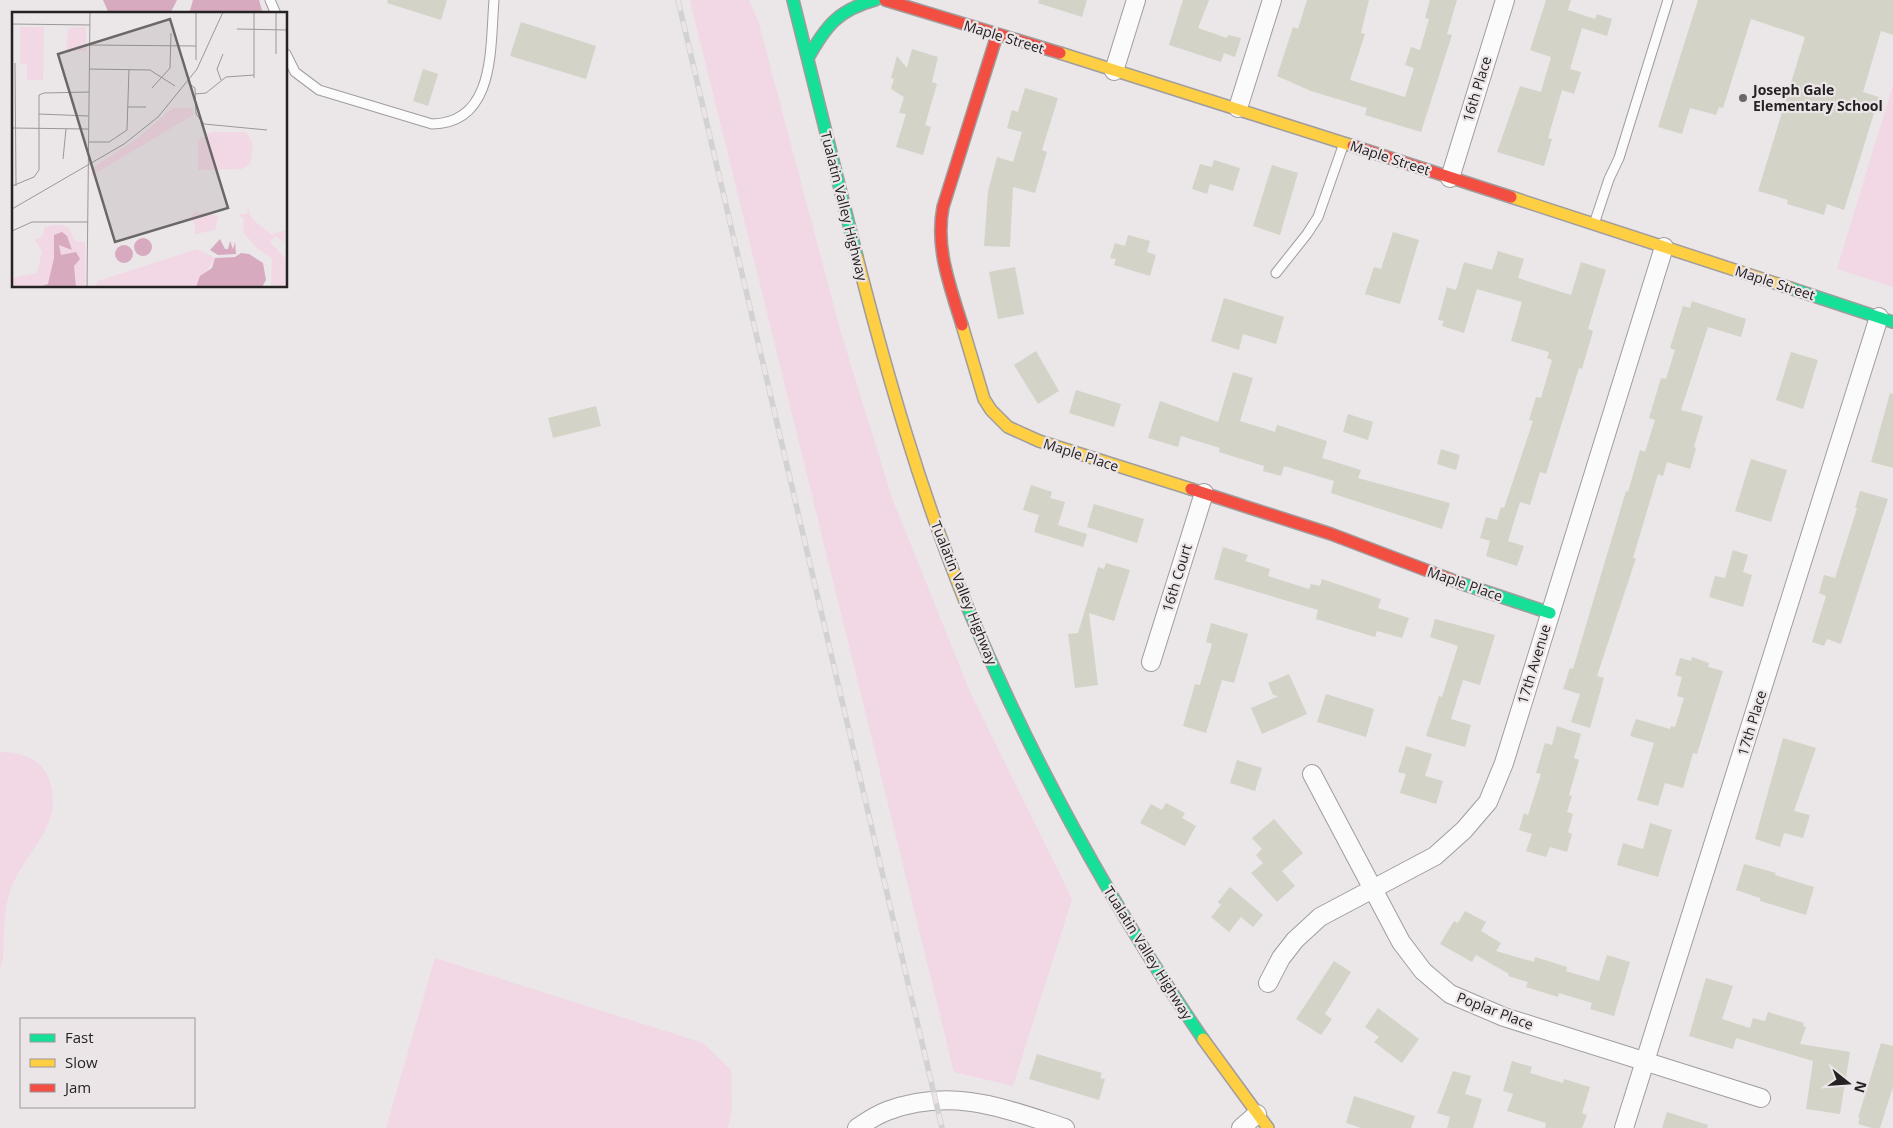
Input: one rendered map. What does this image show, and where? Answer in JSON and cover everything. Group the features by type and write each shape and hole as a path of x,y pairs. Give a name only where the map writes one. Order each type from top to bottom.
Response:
{"main road":[{"name":"Tualatin Valley Highway","path":"794,0 881,352 953,572 1003,688 1070,824 1114,900 1180,1006 1268,1128"},
{"path":"808,58 827,26 844,10 854,4 875,0"},
{"name":"Maple Street","path":"885,0 1238,108 1886,320"},
{"name":"Maple Place","path":"997,35 943,207 939,226 943,263 984,399 999,419 1022,434 1331,534 1434,574 1550,613"}],"street":[{"path":"1114,71 1136,0"},
{"path":"1238,108 1272,0"},
{"name":"16th Place","path":"1450,178 1504,0"},
{"name":"17th Avenue","path":"1268,983 1281,958 1307,928 1320,917 1435,856 1464,830 1488,802 1504,763 1664,247"},
{"name":"17th Place","path":"1624,1128 1886,320"},
{"name":"16th Court","path":"1151,662 1204,493"},
{"name":"Poplar Place","path":"1312,774 1401,942 1423,971 1450,994 1504,1017 1761,1098"},
{"path":"857,1128 885,1111 918,1102 953,1099 991,1104 1064,1128"},
{"path":"1241,1128 1257,1114"}],"lane":[{"path":"270,0 275,12"},
{"path":"288,58 295,72 319,90 432,124 446,124 458,120 478,102 489,63 494,0"},
{"path":"1594,224 1609,179 1619,158 1668,0"},
{"path":"1276,273 1318,217 1344,143"}],"shaded area":[{"path":"103,0 177,0 171,12 108,12"},
{"path":"193,0 259,0 262,12 190,12"},
{"path":"690,0 749,0 759,24 841,333 892,498 970,692 1072,899 1013,1086 954,1072"},
{"path":"1893,85 1893,287 1837,269"},
{"path":"0,752 26,756 38,763 46,773 52,791 53,807 49,822 42,836 15,879 9,894 5,918 3,959 0,968"},
{"path":"435,958 703,1043 731,1070 732,1109 728,1128 386,1128"}],"building":[{"path":"388,0 447,0 441,20 387,3"},
{"path":"1039,0 1087,0 1082,17 1038,3"},
{"path":"1183,0 1209,0 1198,28 1227,38 1228,35 1241,38 1235,57 1224,53 1221,62 1169,45"},
{"path":"1307,0 1369,0 1361,33 1365,34 1350,80 1405,97 1414,68 1405,65 1411,47 1420,50 1429,19 1425,18 1430,0 1457,0 1447,34 1452,35 1421,132 1365,115 1367,108 1311,91 1277,76 1293,27 1298,29"},
{"path":"1546,0 1571,0 1568,10 1595,19 1597,14 1612,19 1607,36 1582,28 1570,69 1581,72 1574,94 1562,90 1548,138 1552,139 1544,166 1497,152 1520,86 1541,92 1551,57 1530,50"},
{"path":"1698,0 1893,0 1893,35 1881,31 1863,92 1879,97 1844,210 1827,204 1824,215 1787,204 1788,200 1758,191 1805,37 1751,19 1723,108 1719,107 1716,115 1690,108 1682,134 1658,127"},
{"path":"521,22 596,46 586,79 510,56"},
{"path":"912,49 938,57 932,82 937,84 925,125 931,127 923,155 896,147 906,114 899,113 904,97 891,89 894,79 891,78 897,56 907,68"},
{"path":"423,69 438,74 428,106 413,101"},
{"path":"1025,88 1058,98 1042,150 1047,152 1035,193 1013,187 1010,247 984,246 988,191 997,157 1013,162 1022,132 1007,128 1012,110 1018,112"},
{"path":"1214,160 1240,168 1233,191 1210,184 1207,194 1192,189 1200,164 1212,167"},
{"path":"1272,165 1298,173 1280,235 1253,226"},
{"path":"1393,232 1419,240 1400,304 1365,294 1374,267 1381,269"},
{"path":"1128,235 1150,241 1147,252 1156,255 1150,276 1114,265 1116,259 1110,258 1115,243 1125,246"},
{"path":"1498,251 1524,259 1518,278 1571,295 1581,262 1606,270 1588,329 1593,331 1582,369 1579,368 1546,474 1540,472 1530,505 1520,502 1508,541 1524,546 1517,566 1486,556 1490,541 1480,538 1486,517 1497,520 1501,507 1504,508 1533,421 1529,420 1536,397 1541,398 1552,360 1547,358 1549,352 1511,341 1522,302 1477,289 1464,333 1442,326 1444,321 1438,320 1447,287 1456,290 1464,262 1492,270"},
{"path":"1015,267 1024,314 998,319 989,272"},
{"path":"1224,298 1284,317 1276,344 1243,334 1239,350 1211,341"},
{"path":"1692,301 1746,319 1741,337 1708,327 1681,410 1703,416 1690,469 1667,462 1663,476 1658,474 1633,558 1636,558 1597,676 1604,678 1590,728 1571,722 1580,694 1563,689 1570,668 1573,669 1640,450 1645,452 1655,420 1649,418 1661,378 1666,379 1675,350 1670,348 1683,306 1690,308"},
{"path":"1036,351 1059,391 1038,404 1014,365"},
{"path":"1791,352 1818,360 1803,409 1776,400"},
{"path":"1233,372 1253,378 1240,421 1275,432 1277,425 1327,441 1322,458 1361,470 1358,478 1450,503 1442,529 1331,493 1334,481 1284,466 1281,476 1263,471 1264,466 1219,452 1220,448 1181,436 1178,447 1148,438 1160,401 1218,422"},
{"path":"1076,390 1121,404 1114,427 1069,413"},
{"path":"1890,393 1893,394 1893,468 1871,462"},
{"path":"596,406 601,426 553,438 548,418"},
{"path":"1348,414 1373,422 1368,440 1343,432"},
{"path":"1441,449 1460,455 1456,470 1437,464"},
{"path":"1751,459 1787,470 1771,522 1735,511"},
{"path":"1031,485 1052,492 1050,498 1065,502 1058,525 1087,534 1083,547 1034,532 1039,515 1023,510"},
{"path":"1860,491 1888,499 1841,644 1827,639 1824,646 1812,642 1826,596 1819,593 1824,575 1835,578 1857,508 1855,508"},
{"path":"1094,504 1144,519 1137,543 1087,527"},
{"path":"1223,547 1248,555 1245,561 1270,569 1268,576 1309,589 1311,584 1320,586 1322,579 1381,599 1378,608 1409,618 1402,638 1377,631 1375,637 1316,619 1318,610 1214,579"},
{"path":"1733,550 1748,555 1743,572 1752,575 1743,607 1709,597 1715,576 1725,578"},
{"path":"1106,563 1130,570 1114,621 1089,613 1098,685 1075,688 1068,634 1078,633 1098,567 1104,569"},
{"path":"1435,619 1495,635 1480,685 1463,680 1451,719 1471,725 1465,747 1426,736 1439,696 1442,697 1458,646 1430,637"},
{"path":"1211,623 1248,634 1234,683 1222,680 1206,733 1183,726 1195,684 1200,685 1212,644 1206,642"},
{"path":"1692,657 1709,663 1708,667 1723,671 1697,754 1693,753 1683,788 1665,783 1658,806 1637,800 1654,743 1630,736 1636,719 1670,729 1671,726 1675,727 1684,698 1677,696 1682,677 1675,675 1680,658 1691,661"},
{"path":"1289,674 1307,714 1262,734 1251,708 1279,696 1273,695 1268,683"},
{"path":"1326,694 1374,709 1366,737 1317,722"},
{"path":"1557,726 1581,734 1574,758 1579,760 1569,795 1572,796 1567,812 1573,814 1568,832 1572,834 1567,852 1550,847 1546,857 1526,851 1532,834 1519,830 1524,813 1528,815 1541,774 1536,773 1545,743 1552,745"},
{"path":"1783,738 1816,748 1794,811 1810,815 1803,838 1784,833 1780,847 1755,839"},
{"path":"1406,746 1432,754 1425,776 1443,781 1436,804 1400,793 1406,774 1398,772"},
{"path":"1237,760 1262,768 1255,791 1230,783"},
{"path":"1166,803 1185,813 1182,818 1196,826 1185,846 1140,823 1151,804 1162,810"},
{"path":"1274,819 1303,853 1282,871 1295,886 1277,902 1251,873 1263,863 1256,855 1262,849 1252,838"},
{"path":"1650,823 1672,830 1658,877 1617,865 1623,843 1643,849"},
{"path":"1744,864 1814,887 1806,915 1760,901 1760,898 1736,890"},
{"path":"1230,887 1263,915 1253,927 1241,917 1229,932 1211,917 1221,905 1218,902"},
{"path":"1465,911 1486,922 1481,931 1501,943 1496,951 1534,962 1535,957 1567,967 1566,971 1599,981 1607,955 1630,962 1614,1016 1590,1009 1592,1003 1559,993 1558,997 1526,987 1528,982 1508,976 1509,974 1476,955 1472,962 1440,944 1454,921 1458,923"},
{"path":"1334,961 1351,972 1325,1014 1332,1019 1321,1035 1296,1019"},
{"path":"1706,978 1733,986 1722,1019 1750,1028 1753,1018 1765,1021 1768,1012 1804,1023 1803,1026 1806,1027 1800,1044 1850,1052 1840,1114 1806,1109 1813,1061 1736,1038 1733,1049 1689,1036"},
{"path":"1378,1008 1419,1039 1402,1063 1374,1042 1379,1037 1365,1027"},
{"path":"1881,1043 1893,1046 1893,1087 1880,1128 1872,1128 1858,1124 1860,1118 1858,1118"},
{"path":"1037,1054 1102,1073 1100,1078 1105,1079 1099,1100 1029,1079"},
{"path":"1512,1061 1532,1067 1530,1073 1563,1083 1564,1079 1590,1087 1582,1113 1587,1115 1582,1128 1545,1128 1546,1123 1507,1111 1513,1094 1503,1091"},
{"path":"1453,1071 1471,1076 1465,1094 1482,1099 1473,1128 1447,1128 1450,1117 1437,1113"},
{"path":"1354,1096 1415,1116 1411,1128 1361,1128 1346,1123"},
{"path":"1667,1112 1708,1125 1707,1128 1662,1128"}],"railway":[{"path":"678,0 942,1128"}],"traffic: fast":[{"path":"793,0 857,257"},
{"path":"808,58 827,28 842,14 875,0"},
{"path":"1790,288 1893,322"},
{"path":"1460,583 1550,613"},
{"path":"967,606 1018,719 1074,829 1104,883 1203,1039"}],"traffic: slow":[{"path":"1060,53 1353,146"},
{"path":"1511,197 1790,288"},
{"path":"857,257 906,433 950,563 967,606"},
{"path":"962,325 984,399 991,410 1008,427 1039,441 1191,489"},
{"path":"1203,1039 1268,1128"}],"traffic: jam":[{"path":"885,0 1060,53"},
{"path":"962,325 945,267 942,252 941,222 943,207 997,35"},
{"path":"1353,146 1511,197"},
{"path":"1191,489 1331,534 1460,583"}],"place":[{"name":"Joseph Gale Elementary School","path":"1743,98"}]}
